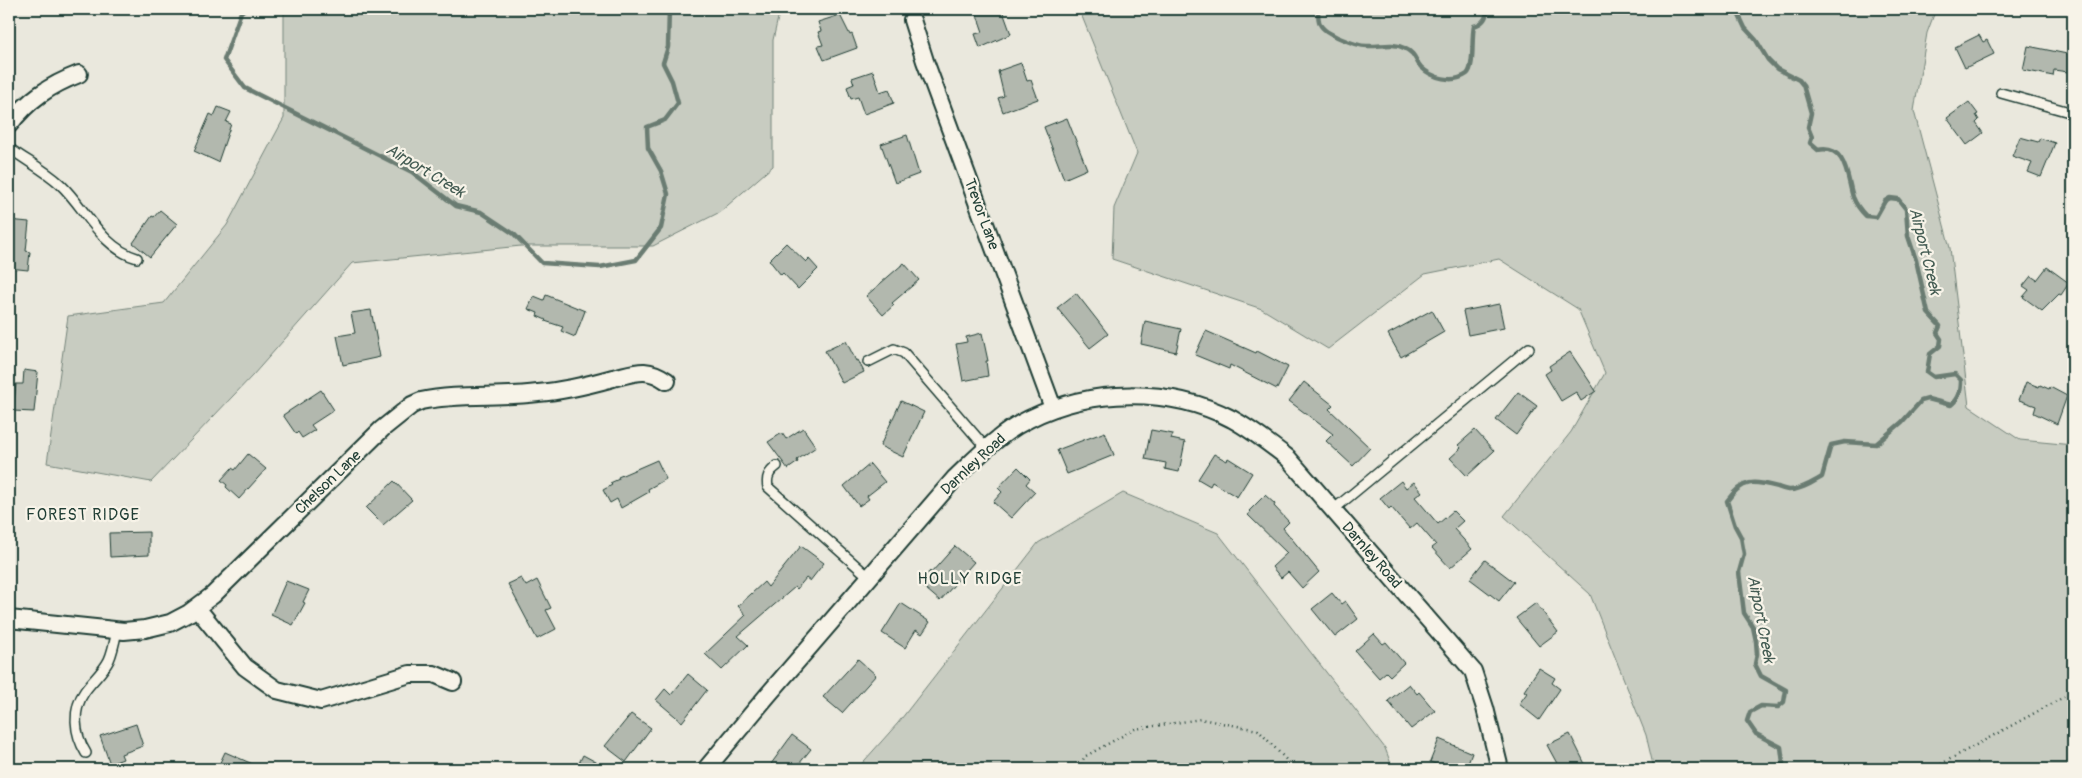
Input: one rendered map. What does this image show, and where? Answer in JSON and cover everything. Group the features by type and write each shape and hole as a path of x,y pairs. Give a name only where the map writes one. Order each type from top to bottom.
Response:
{"street":[{"name":"Trevor Lane","path":"912,20 925,61 1053,408"},
{"path":"9,124 21,108 40,93 61,81 79,74"},
{"name":"Chelson Lane","path":"9,619 117,630 145,629 170,623 197,608 213,595 382,430 412,405 421,401 538,394 578,387 627,373 642,372 654,374 667,381"},
{"name":"Darnley Road","path":"706,769 766,696 955,478 986,448 1028,419 1053,408 1100,397 1130,395 1185,401 1203,406 1231,419 1258,435 1288,458 1473,671 1485,708 1500,769"},
{"path":"197,608 245,667 277,690 321,701 410,674 434,674 453,682"}],"lane":[{"path":"2001,93 2073,113"},
{"path":"9,148 58,182 76,200 106,240 118,250 137,258"},
{"path":"1333,510 1529,348"},
{"path":"868,362 894,350 904,353 986,448"},
{"path":"777,466 770,472 767,479 768,487 870,578"},
{"path":"86,752 77,732 76,718 79,704 85,691 109,660 117,630"}],"path":[{"path":"1932,769 2048,708 2073,692"},
{"path":"1080,769 1084,757 1135,729 1201,718 1258,730 1295,769"}],"shaded area":[{"path":"284,9 780,9 773,40 773,166 720,212 653,246 521,246 352,263 253,375 151,482 47,463 68,316 164,303 227,225 284,118"},
{"path":"1079,9 1936,9 1927,33 1914,111 1950,248 1969,406 2020,440 2073,445 2073,769 1654,769 1646,735 1590,594 1504,516 1571,432 1605,373 1578,309 1499,259 1425,274 1328,349 1262,309 1112,259 1114,208 1137,153"},
{"path":"1123,493 1218,533 1385,748 1393,769 857,769 898,723 1038,543"}],"building":[{"path":"975,9 1002,9 1011,34 980,48 975,34 983,32"},
{"path":"840,15 850,35 852,34 857,48 824,60 818,46 823,45 818,32 821,31 818,22"},
{"path":"1979,35 1983,42 1987,40 1994,54 1965,68 1955,47"},
{"path":"2028,46 2072,55 2068,72 2054,70 2053,76 2023,70"},
{"path":"1021,63 1027,81 1031,80 1038,99 1003,112 998,98 1004,96 998,71"},
{"path":"873,71 880,92 889,89 894,103 864,114 858,97 851,99 847,87 854,84 852,78"},
{"path":"1969,102 1978,114 1976,115 1979,120 1976,123 1983,133 1967,145 1947,118"},
{"path":"218,107 231,112 226,122 231,124 218,162 194,151 210,114 214,116"},
{"path":"1067,118 1087,169 1064,179 1044,127"},
{"path":"907,135 919,174 895,183 881,144"},
{"path":"2020,137 2038,142 2040,138 2055,143 2041,177 2028,172 2032,163 2012,156"},
{"path":"160,210 177,224 150,257 133,243 152,216 154,217"},
{"path":"9,220 29,222 26,251 30,252 28,270 9,268"},
{"path":"786,243 806,262 809,259 818,269 798,289 783,273 781,275 769,260"},
{"path":"904,263 919,280 892,303 894,305 883,315 866,296"},
{"path":"2047,267 2069,283 2061,295 2059,294 2042,311 2023,297 2029,290 2023,286 2031,276 2037,280"},
{"path":"1076,293 1108,334 1090,348 1057,308"},
{"path":"546,295 585,311 575,337 561,331 563,327 545,321 537,316 538,313 528,309 534,296 544,300"},
{"path":"1499,304 1504,328 1468,335 1463,311"},
{"path":"371,310 380,357 343,365 337,336 355,333 351,313"},
{"path":"1432,310 1444,332 1401,357 1388,334"},
{"path":"1145,321 1181,329 1176,352 1141,344"},
{"path":"1206,331 1256,353 1257,351 1288,367 1277,389 1230,365 1229,369 1195,355"},
{"path":"982,333 988,361 986,361 988,376 963,381 956,344 967,342 966,337"},
{"path":"846,341 864,372 842,383 825,351"},
{"path":"1570,352 1596,391 1581,401 1576,392 1561,401 1545,374 1551,370 1549,366"},
{"path":"24,370 38,372 34,412 13,411 16,384 23,384"},
{"path":"1304,382 1333,405 1329,409 1370,448 1353,466 1326,441 1333,434 1289,401"},
{"path":"2026,382 2039,387 2040,385 2049,389 2050,387 2067,396 2057,424 2034,413 2036,406 2019,400"},
{"path":"321,390 334,410 311,425 315,430 302,438 298,432 296,434 283,415"},
{"path":"1518,392 1537,406 1516,435 1496,420"},
{"path":"901,401 924,412 903,457 880,446"},
{"path":"803,428 816,447 797,460 798,462 788,469 768,442 782,433 786,439"},
{"path":"1151,430 1173,434 1171,439 1185,442 1179,472 1165,469 1166,463 1145,459"},
{"path":"1475,430 1494,451 1467,476 1450,458 1461,448 1458,445"},
{"path":"1105,432 1114,455 1067,474 1057,450"},
{"path":"248,454 266,469 239,499 221,480 232,468 235,470"},
{"path":"1214,454 1227,461 1228,458 1252,473 1237,497 1212,482 1210,486 1198,479"},
{"path":"657,460 666,479 648,489 649,492 621,508 617,499 610,503 603,490 612,485 610,483 619,479 618,477"},
{"path":"870,464 885,482 867,496 869,499 859,506 844,486"},
{"path":"1018,467 1030,479 1026,484 1035,492 1011,518 993,502 1002,492 998,488"},
{"path":"394,481 412,500 383,525 366,508"},
{"path":"1401,481 1406,488 1414,482 1422,492 1415,497 1438,524 1453,511 1463,521 1454,529 1472,549 1450,568 1432,548 1436,545 1417,523 1410,529 1391,507 1389,509 1380,498"},
{"path":"1265,495 1289,522 1283,528 1319,572 1302,588 1288,572 1281,578 1272,567 1287,553 1248,515 1249,511"},
{"path":"149,532 149,555 110,557 109,533"},
{"path":"801,546 824,563 810,581 806,578 797,589 795,587 738,636 748,645 722,670 705,654 746,615 738,606 764,582 768,587"},
{"path":"955,546 974,562 940,601 919,583 930,571 931,573"},
{"path":"1485,560 1514,582 1499,601 1470,579"},
{"path":"521,578 526,586 537,580 551,608 546,610 556,629 537,639 508,584"},
{"path":"286,581 309,590 303,602 305,603 293,625 271,615"},
{"path":"1332,593 1341,604 1345,601 1358,619 1335,637 1312,609"},
{"path":"901,603 930,622 922,634 916,630 905,648 882,633"},
{"path":"1536,603 1558,632 1539,646 1516,618"},
{"path":"1374,634 1383,644 1386,642 1404,663 1390,676 1386,672 1379,678 1355,651"},
{"path":"858,659 876,675 842,713 823,697"},
{"path":"1539,668 1555,678 1552,683 1560,689 1539,720 1519,704 1527,693 1524,691"},
{"path":"688,674 707,690 682,722 656,700 665,689 671,695"},
{"path":"1409,684 1417,694 1419,692 1435,711 1411,729 1388,701"},
{"path":"631,714 651,728 626,762 605,746"},
{"path":"136,724 143,746 121,754 123,759 110,764 100,736"},
{"path":"1570,734 1586,766 1579,769 1560,769 1547,745"},
{"path":"792,735 811,749 795,769 778,769 771,764"},
{"path":"1439,739 1472,753 1466,769 1449,769 1430,762"},
{"path":"225,752 264,769 217,769"},
{"path":"583,755 609,769 576,769"}],"waterway":[{"name":"Airport Creek","path":"245,9 241,12 224,60 245,88 412,172 456,206 481,212 514,234 542,263 600,267 636,260 661,228 668,194 661,171 648,148 647,127 665,120 678,103 672,81 663,63 668,47 669,9"},
{"name":"Airport Creek","path":"1318,9 1320,24 1328,32 1349,42 1362,45 1399,46 1411,53 1426,71 1437,77 1449,79 1461,77 1469,71 1472,59 1474,26 1484,20 1488,9"},
{"name":"Airport Creek","path":"1736,9 1745,28 1756,40 1768,60 1777,69 1799,80 1803,85 1811,113 1808,127 1812,137 1810,143 1818,150 1835,152 1840,157 1847,173 1853,197 1862,212 1866,216 1876,217 1885,201 1890,198 1898,199 1906,209 1908,236 1916,260 1928,313 1940,326 1937,333 1941,339 1940,346 1930,354 1927,372 1934,377 1955,374 1961,380 1959,394 1951,405 1928,399 1921,401 1902,422 1876,444 1845,442 1831,445 1822,477 1811,483 1798,489 1790,490 1762,483 1750,483 1738,488 1727,501 1735,526 1741,537 1744,554 1739,572 1744,613 1753,627 1756,641 1757,654 1755,664 1761,676 1786,690 1784,702 1778,707 1761,706 1750,712 1747,721 1756,734 1781,747 1783,763 1777,769"}],"district":[{"name":"FOREST RIDGE","path":"83,514"},
{"name":"HOLLY RIDGE","path":"970,578"}]}
